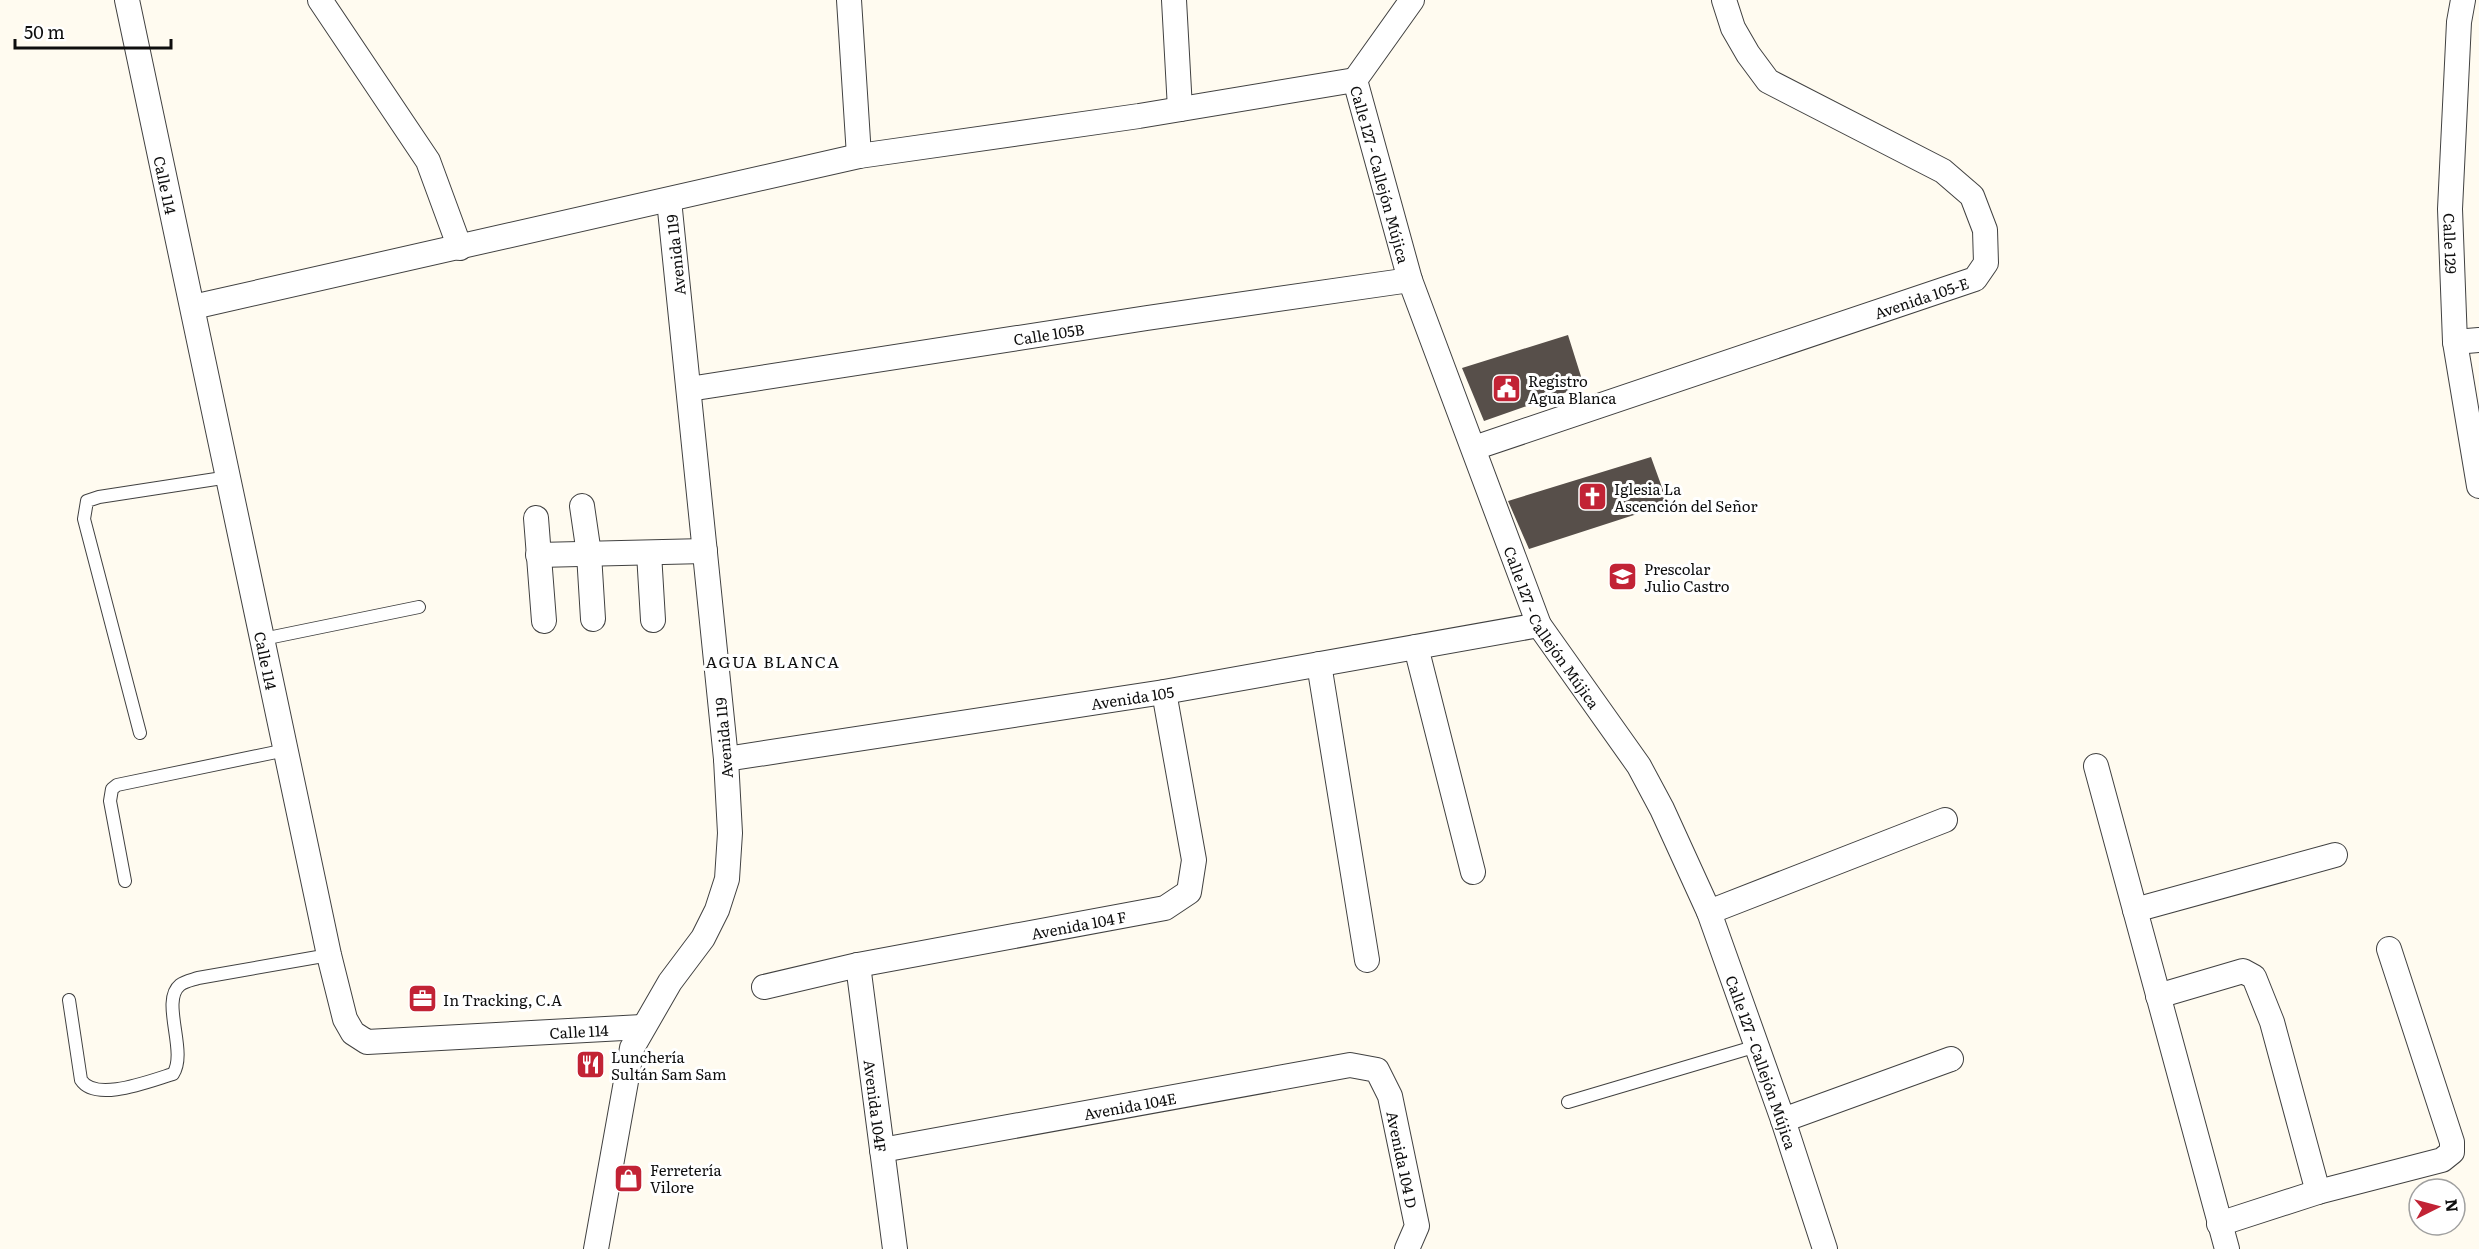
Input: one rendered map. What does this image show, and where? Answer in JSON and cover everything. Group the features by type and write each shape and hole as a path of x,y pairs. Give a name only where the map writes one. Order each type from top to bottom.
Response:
{"street":[{"name":"Calle 114","path":"127,0 329,955 345,1018 353,1034 367,1042 642,1027"},
{"path":"320,0 428,161 460,248"},
{"path":"849,0 859,156"},
{"path":"1174,0 1180,109"},
{"name":"Calle 127 - Callejón Mújica","path":"1412,0 1355,80 1410,280 1539,625 1639,766 1662,808 1709,912 1783,1120 1825,1249"},
{"name":"Avenida 105-E","path":"1474,448 1975,279 1986,263 1985,230 1972,196 1943,171 1768,81 1748,54 1733,28 1724,0"},
{"name":"Calle 129","path":"2463,0 2459,22 2450,209 2455,342 2479,486"},
{"path":"193,307 859,156 1180,109 1355,80"},
{"name":"Avenida 119","path":"597,1249 632,1048 642,1027 670,982 704,938 717,910 727,879 730,833 726,759 669,200"},
{"name":"Calle 105B","path":"690,389 1410,280"},
{"path":"2455,342 2479,340"},
{"path":"582,506 589,554 593,619"},
{"path":"536,518 544,621"},
{"path":"538,555 705,551"},
{"path":"650,553 653,620"},
{"name":"Avenida 105","path":"726,759 1164,692 1539,625"},
{"path":"1416,646 1473,872"},
{"path":"1319,664 1367,960"},
{"name":"Avenida 104 F","path":"765,987 858,965 1165,908 1189,892 1194,860 1164,692"},
{"path":"2096,766 2227,1249"},
{"path":"1709,912 1946,820"},
{"path":"2135,909 2335,855"},
{"path":"2220,1224 2318,1192 2442,1160 2452,1152 2452,1142 2389,949"},
{"name":"Avenida 104F","path":"858,965 895,1249"},
{"path":"2158,996 2243,971 2254,977 2272,1022 2318,1192"},
{"path":"1783,1120 1951,1059"},
{"name":"Avenida 104E","path":"882,1150 1350,1065 1377,1070"},
{"name":"Avenida 104 D","path":"1377,1070 1390,1096 1417,1226 1407,1249"}],"lane":[{"path":"140,733 84,519 87,501 99,497 229,477"},
{"path":"263,639 419,607"},
{"path":"125,881 110,801 112,789 117,785 286,750"},
{"path":"69,1000 81,1080 86,1086 95,1090 148,1083 173,1074 175,1071 177,1051 173,996 181,983 329,955"},
{"path":"1568,1102 1757,1046"}],"building":[{"path":"1568,335 1584,386 1484,421 1462,368"},
{"path":"1651,457 1668,504 1529,549 1508,501"}],"place":[{"name":"Registro Agua Blanca","path":"1507,389"},
{"name":"Iglesia La Ascención del Señor","path":"1593,497"},
{"name":"Prescolar Julio Castro","path":"1623,577"},
{"name":"In Tracking, C.A","path":"422,999"},
{"name":"Lunchería Sultán Sam Sam","path":"590,1065"},
{"name":"Ferretería Vilore","path":"629,1178"}],"district":[{"name":"AGUA BLANCA","path":"773,661"}]}
